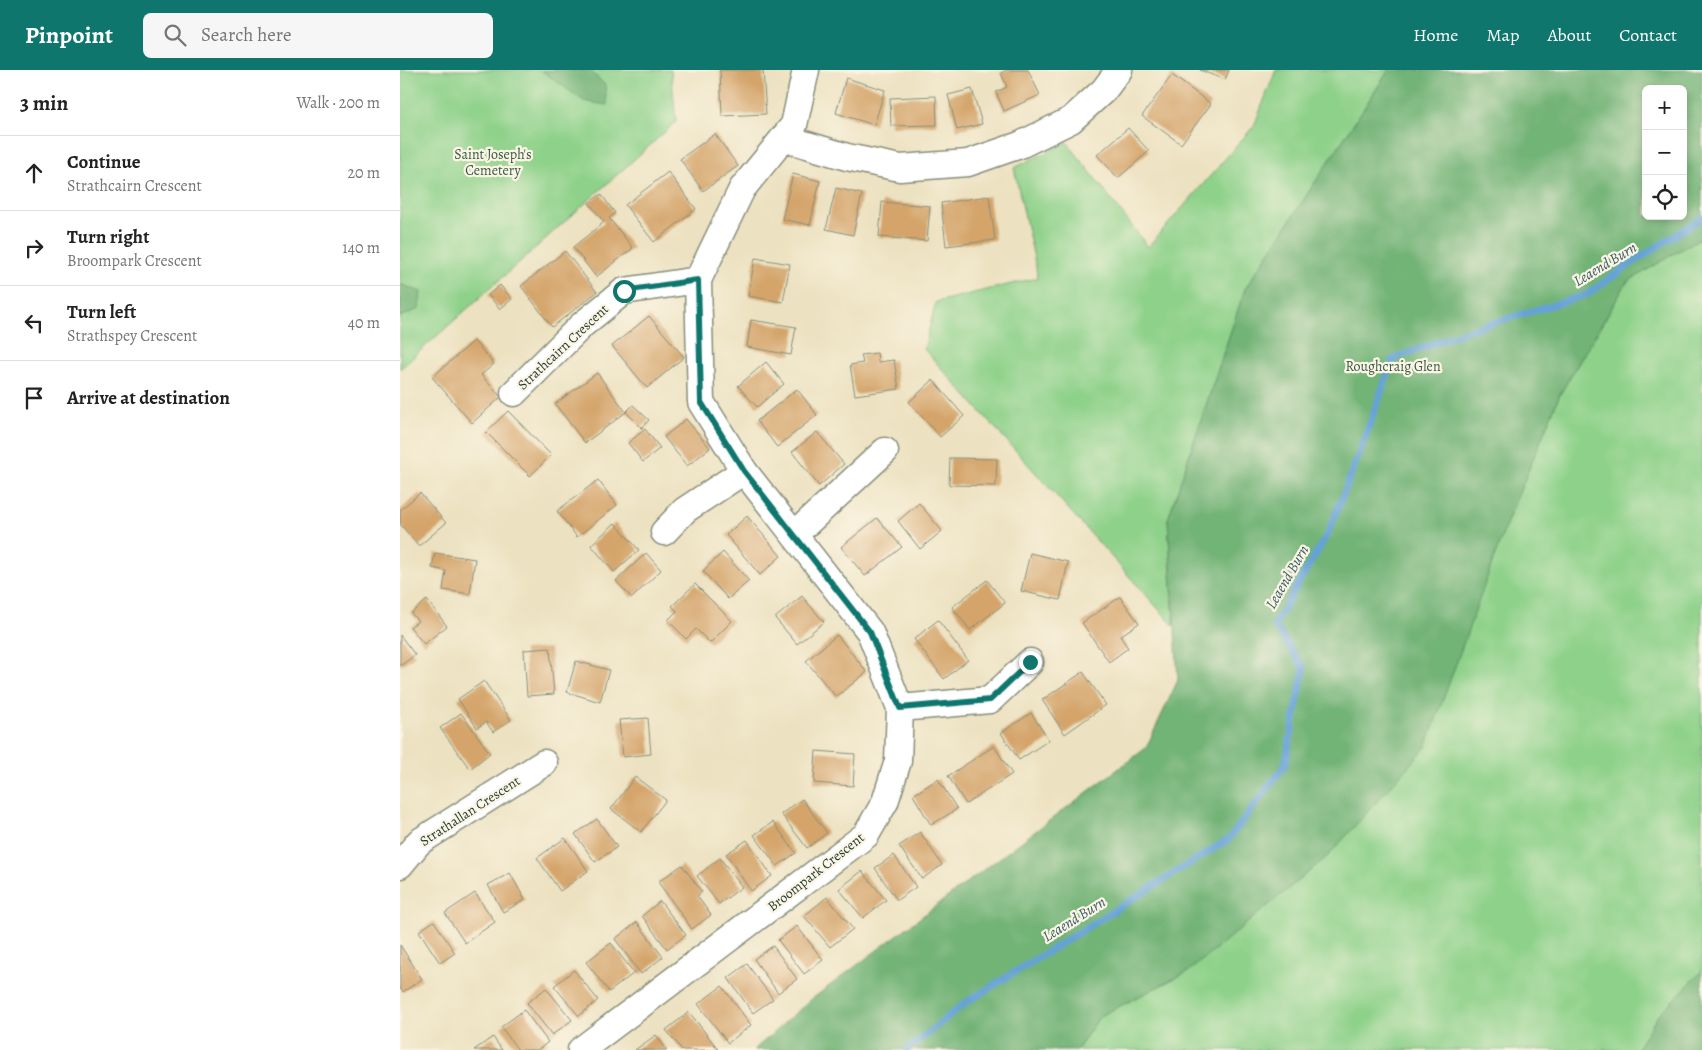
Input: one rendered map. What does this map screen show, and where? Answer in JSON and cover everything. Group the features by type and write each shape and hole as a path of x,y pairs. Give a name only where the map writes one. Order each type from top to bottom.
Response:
{"street":[{"name":"Broompark Crescent","path":"581,1050 866,835 885,802 898,761 900,708 870,632 744,471 701,402 698,280 742,189 794,125 806,70"},
{"path":"784,138 847,157 900,168 968,163 1020,145 1071,120 1104,90 1118,70"},
{"name":"Strathcairn Crescent","path":"514,393 582,325 624,291 698,280"},
{"path":"794,535 885,451"},
{"path":"664,532 685,510 744,471"},
{"path":"900,708 990,700 1030,662"},
{"name":"Strathallan Crescent","path":"400,865 419,842 544,763"}],"green space":[{"name":"Saint Joseph's Cemetery","path":"400,70 671,70 676,122 400,369"},
{"path":"541,70 589,70 605,85 607,105 584,101"},
{"path":"1276,70 1389,70 1245,289 1168,519 1174,626 924,349 936,302 1037,278 1014,168 1067,142 1148,247 1254,126"},
{"name":"Roughcraig Glen","path":"1389,70 1702,70 1702,237 1627,282 1560,394 1509,517 1426,747 1328,856 1189,971 1100,1016 1077,1050 754,1050 808,1002 1146,748 1178,680 1168,519 1245,289"},
{"path":"1702,236 1702,971 1659,1014 1636,1050 1077,1050 1100,1016 1189,971 1509,517 1560,394 1627,282"},
{"path":"400,284 421,292 419,309 400,317"},
{"path":"1702,971 1702,1050 1636,1050 1659,1014"}],"building":[{"path":"720,70 763,70 766,114 722,116"},
{"path":"1007,70 1028,70 1040,95 1004,111 996,92 1007,87 1001,73"},
{"path":"1200,70 1229,70 1225,80"},
{"path":"1172,75 1211,104 1181,144 1142,116"},
{"path":"846,78 885,90 874,125 836,113"},
{"path":"972,89 982,124 957,130 948,95"},
{"path":"936,96 937,125 891,126 890,98"},
{"path":"1128,128 1149,151 1118,178 1097,155"},
{"path":"715,134 738,166 703,191 680,159"},
{"path":"668,172 696,209 654,242 625,205"},
{"path":"793,174 820,181 810,225 782,219"},
{"path":"836,188 862,194 853,235 826,229"},
{"path":"601,194 615,213 609,218 633,248 596,277 573,247 604,222 589,203"},
{"path":"989,196 995,240 946,246 941,203"},
{"path":"882,202 930,206 927,241 879,237"},
{"path":"565,251 597,292 552,327 521,286"},
{"path":"755,258 790,264 783,302 748,296"},
{"path":"500,285 512,299 500,309 488,295"},
{"path":"649,316 684,357 647,388 612,346"},
{"path":"751,320 796,327 791,355 747,347"},
{"path":"474,341 494,364 481,375 501,397 472,423 432,377"},
{"path":"877,353 878,362 894,360 899,389 855,395 850,365 863,363 861,355"},
{"path":"766,362 784,384 757,407 738,386"},
{"path":"597,373 626,412 585,443 555,404"},
{"path":"933,380 964,416 940,437 909,402"},
{"path":"797,389 817,415 777,447 757,421"},
{"path":"633,405 649,420 642,428 626,412"},
{"path":"508,411 551,455 530,476 486,432"},
{"path":"686,419 710,448 687,466 664,437"},
{"path":"645,429 660,448 643,462 628,443"},
{"path":"817,432 844,464 819,486 792,452"},
{"path":"950,458 997,459 996,486 949,485"},
{"path":"598,480 617,505 577,537 557,511"},
{"path":"420,493 446,523 419,546 400,524 400,510"},
{"path":"919,503 942,531 920,549 898,521"},
{"path":"747,516 781,556 760,575 726,535"},
{"path":"877,518 902,547 865,576 841,547"},
{"path":"615,523 639,550 614,572 591,545"},
{"path":"723,552 749,581 728,599 703,571"},
{"path":"435,553 475,559 470,594 443,590 446,571 432,568"},
{"path":"646,553 661,570 632,598 616,581"},
{"path":"1030,553 1068,562 1060,600 1021,591"},
{"path":"987,580 1005,603 970,630 952,607"},
{"path":"695,584 732,621 710,643 696,629 686,639 668,620 677,611 672,606"},
{"path":"802,596 824,622 797,644 775,618"},
{"path":"1120,597 1139,623 1120,636 1128,648 1109,662 1082,623"},
{"path":"427,600 447,626 424,644 410,627 418,621 411,613"},
{"path":"938,620 968,660 944,679 914,639"},
{"path":"400,635 415,655 400,666"},
{"path":"837,635 867,672 836,697 806,661"},
{"path":"550,648 554,694 527,696 524,650"},
{"path":"576,661 609,670 600,702 567,692"},
{"path":"1083,672 1106,705 1065,734 1042,700"},
{"path":"484,681 511,720 493,732 486,722 477,728 458,699"},
{"path":"461,713 490,753 470,769 440,728"},
{"path":"1031,713 1049,740 1019,760 1001,733"},
{"path":"648,718 651,754 623,757 619,720"},
{"path":"994,746 1012,774 966,804 948,776"},
{"path":"816,751 855,754 853,786 814,783"},
{"path":"635,777 666,800 641,832 611,809"},
{"path":"938,779 957,809 931,825 913,795"},
{"path":"802,799 827,833 807,848 781,814"},
{"path":"597,819 617,847 595,862 575,834"},
{"path":"773,822 796,853 777,866 754,835"},
{"path":"920,832 942,865 922,879 899,846"},
{"path":"565,838 588,871 560,891 537,858"},
{"path":"747,840 772,876 751,891 726,854"},
{"path":"894,855 916,887 897,900 875,868"},
{"path":"720,858 742,887 719,904 697,876"},
{"path":"682,865 702,892 697,896 711,915 692,929 658,882"},
{"path":"862,871 886,900 863,918 839,889"},
{"path":"510,873 525,900 503,912 488,885"},
{"path":"475,893 495,922 465,943 445,913"},
{"path":"827,897 853,929 830,947 804,916"},
{"path":"660,901 686,935 667,949 642,916"},
{"path":"434,921 455,953 440,963 419,931"},
{"path":"637,922 663,957 641,974 615,939"},
{"path":"797,926 823,960 804,974 778,940"},
{"path":"611,943 634,973 609,992 586,962"},
{"path":"400,945 422,979 403,992 400,988"},
{"path":"773,946 797,979 778,993 754,959"},
{"path":"747,964 773,999 753,1013 728,978"},
{"path":"574,970 598,1000 579,1016 554,986"},
{"path":"722,986 751,1025 728,1043 698,1004"},
{"path":"546,988 572,1020 552,1035 527,1003"},
{"path":"524,1010 548,1042 538,1050 518,1050 501,1027"},
{"path":"689,1012 717,1050 682,1050 666,1030"},
{"path":"656,1035 667,1050 635,1050"},
{"path":"493,1037 502,1050 474,1050"}],"waterway":[{"name":"Leaend Burn","path":"907,1050 965,1003 1229,839 1285,765 1304,668 1274,625 1328,533 1393,359 1469,330 1586,295 1702,218"}],"route":[{"path":"624,291 698,280 701,402 744,471 870,632 900,708 990,700 1030,662"}]}
